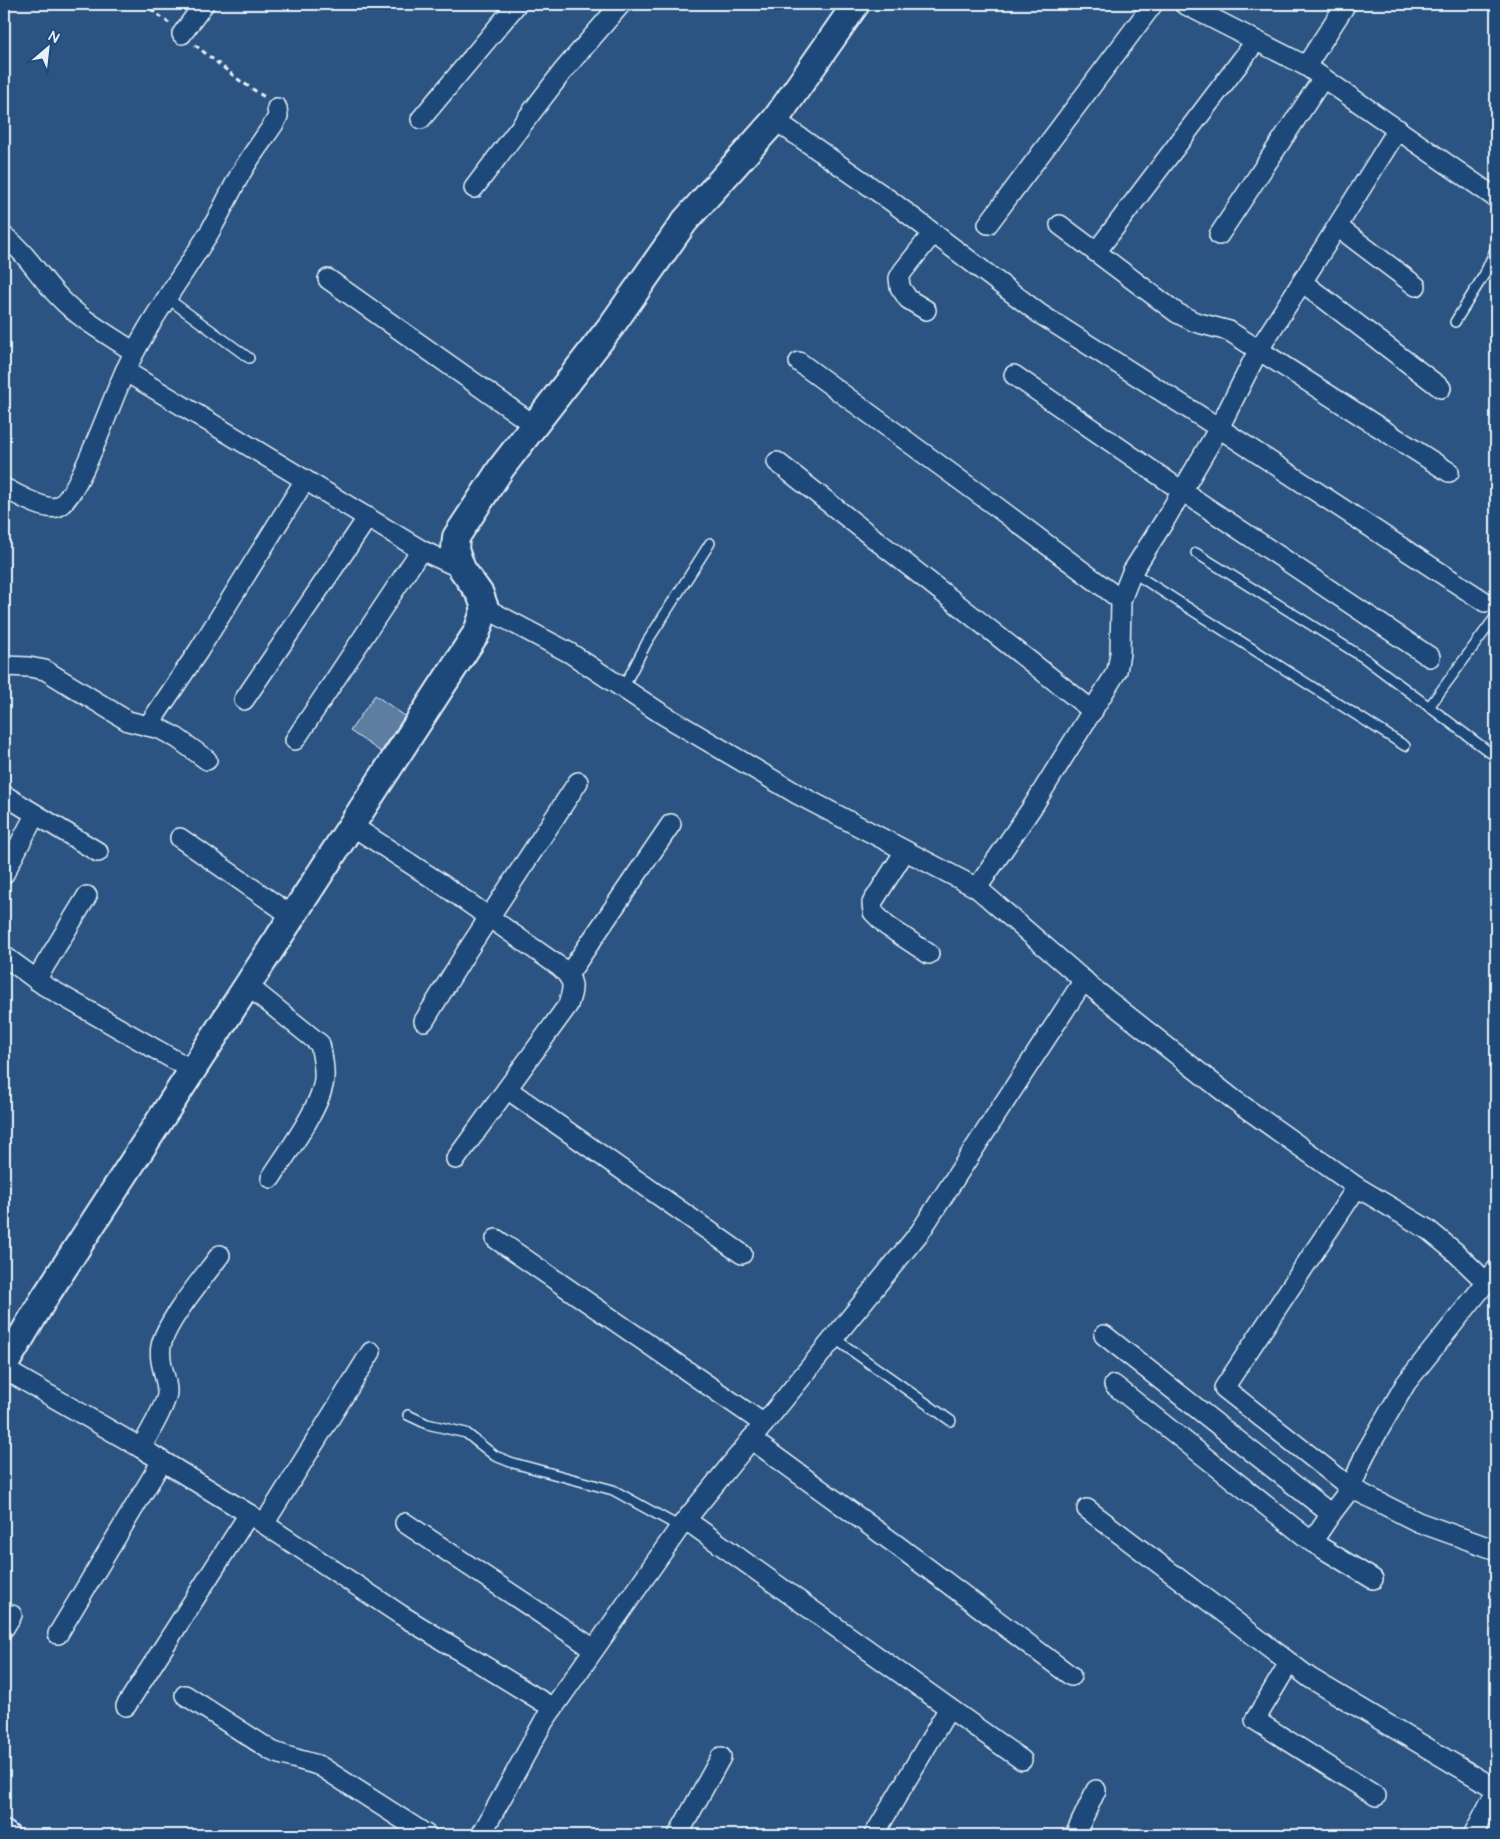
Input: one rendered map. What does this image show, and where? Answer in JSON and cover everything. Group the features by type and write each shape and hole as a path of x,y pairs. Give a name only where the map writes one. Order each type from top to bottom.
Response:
{"main road":[{"path":"4,1368 45,1297 477,632 485,608 480,594 462,570 455,550 456,537 502,467 612,325 685,221 775,120 856,4"}],"street":[{"path":"182,34 204,4"},
{"path":"421,119 517,4"},
{"path":"474,188 563,71 621,4"},
{"path":"988,224 1152,4"},
{"path":"1184,4 1306,66 1496,198"},
{"path":"1306,66 1346,4"},
{"path":"1096,252 1256,41"},
{"path":"1219,235 1323,78"},
{"path":"4,488 32,502 48,507 57,507 68,497 92,453 134,352 216,221 241,172 275,122 278,116 277,108"},
{"path":"775,120 891,201 1040,314 1219,428 1490,609"},
{"path":"977,888 1033,806 1117,671 1120,653 1120,600 1132,572 1219,428 1259,349 1338,227 1398,129"},
{"path":"1060,225 1177,313 1195,322 1229,331 1449,472"},
{"path":"1338,227 1416,286"},
{"path":"926,310 908,299 900,286 899,278 933,233"},
{"path":"4,236 18,246 60,298 87,321 134,352"},
{"path":"328,279 534,426"},
{"path":"1302,282 1441,388"},
{"path":"798,362 994,505 1120,600"},
{"path":"125,371 421,550 462,570"},
{"path":"1014,375 1182,491 1430,656"},
{"path":"778,462 1093,711"},
{"path":"148,726 199,650 305,480"},
{"path":"244,700 368,517"},
{"path":"295,740 421,550"},
{"path":"485,608 570,653 662,714 797,794 977,888 1084,980 1233,1099 1357,1187 1427,1229 1454,1251 1492,1277 1406,1383 1365,1454 1351,1488 1312,1542"},
{"path":"4,666 45,670 128,721 160,729 177,738 207,760"},
{"path":"424,1021 578,782"},
{"path":"4,796 98,852"},
{"path":"4,874 35,815"},
{"path":"568,975 671,824"},
{"path":"351,825 490,918 568,975 574,987 568,1005 456,1159"},
{"path":"180,838 292,916"},
{"path":"904,851 872,902 873,912 887,926 929,954"},
{"path":"36,980 86,896"},
{"path":"4,956 36,980 192,1070"},
{"path":"481,1835 544,1721 594,1649 683,1524 920,1232 1084,980"},
{"path":"247,984 314,1038 320,1044 323,1056 324,1079 317,1104 272,1178"},
{"path":"507,1089 742,1254"},
{"path":"1357,1187 1224,1388 1351,1488 1418,1522 1496,1550"},
{"path":"496,1239 764,1424"},
{"path":"141,1448 168,1395 166,1380 160,1363 161,1345 174,1318 220,1255"},
{"path":"1104,1335 1331,1514"},
{"path":"126,1706 371,1352"},
{"path":"4,1368 162,1460 256,1519 401,1615 553,1708"},
{"path":"1114,1386 1312,1542 1373,1579"},
{"path":"751,1439 898,1546 1071,1676"},
{"path":"58,1634 162,1460"},
{"path":"1087,1509 1310,1678 1496,1790 1473,1835"},
{"path":"404,1523 594,1649"},
{"path":"683,1524 1022,1760"},
{"path":"1289,1663 1255,1720 1376,1796"},
{"path":"186,1695 272,1751 320,1766 427,1835"},
{"path":"874,1835 949,1708"},
{"path":"678,1835 721,1757"},
{"path":"1075,1835 1096,1790"},
{"path":"4,1832 8,1835"}],"lane":[{"path":"1455,322 1484,275 1496,248"},
{"path":"167,298 249,358"},
{"path":"623,688 647,642 710,543"},
{"path":"1196,553 1364,658 1496,757"},
{"path":"1132,572 1406,746"},
{"path":"1430,707 1490,609"},
{"path":"834,1338 951,1421"},
{"path":"408,1415 427,1424 466,1432 495,1456 513,1463 613,1490 683,1524"}],"path":[{"path":"144,4 277,108"}],"building":[{"path":"375,695 405,716 381,752 350,731"}]}
